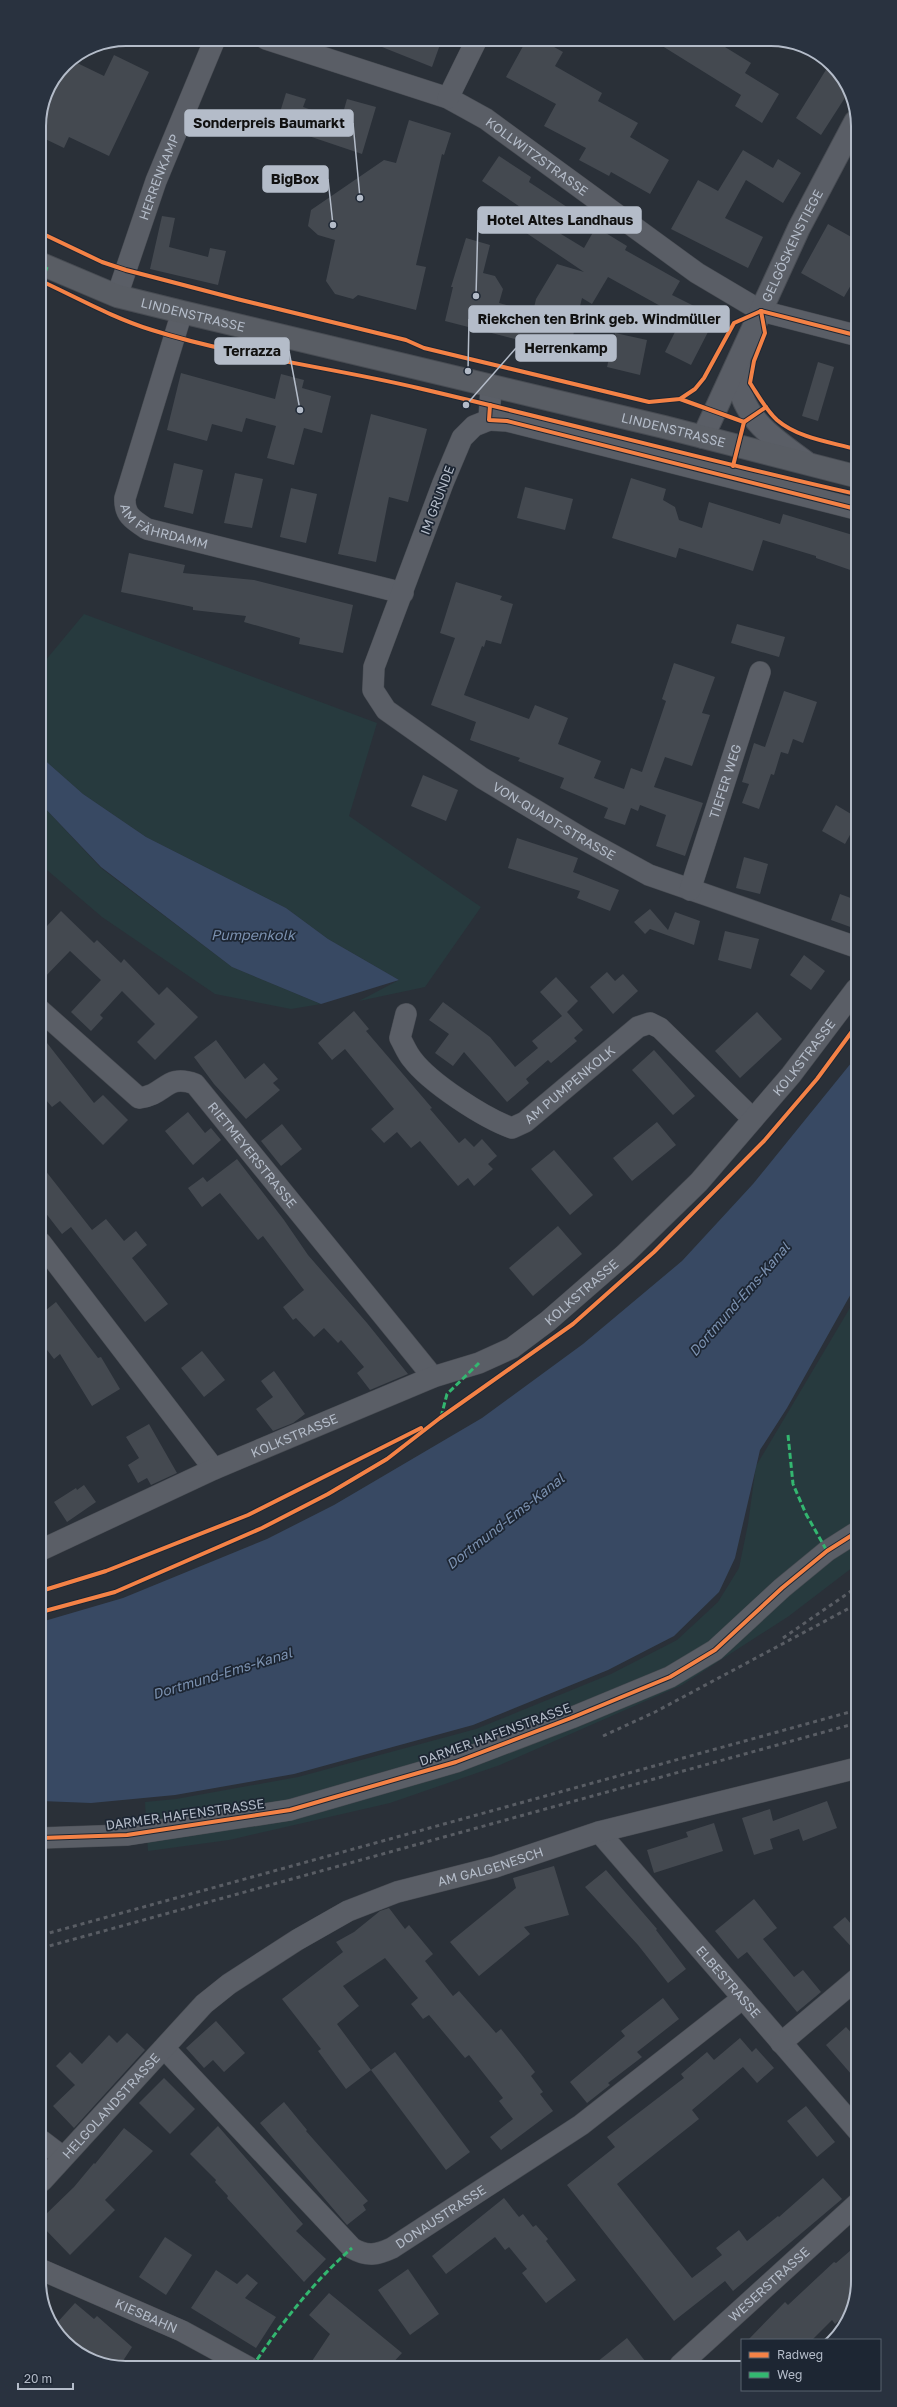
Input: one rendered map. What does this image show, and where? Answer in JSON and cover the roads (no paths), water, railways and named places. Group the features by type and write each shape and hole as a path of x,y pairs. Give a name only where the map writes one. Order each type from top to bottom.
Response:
{"main road":[{"name":"LINDENSTRASSE","path":"46,266 118,296 703,437 851,475"}],"street":[{"name":"HERRENKAMP","path":"118,296 156,181 209,46"},
{"name":"KOLLWITZSTRASSE","path":"288,46 448,98 486,119 698,273 761,311 851,334"},
{"path":"448,98 474,46"},
{"name":"GELGÖSKENSTIEGE","path":"703,437 799,228 851,130"},
{"name":"AM FÄHRDAMM","path":"182,312 125,498 124,508 130,518 147,529 403,593"},
{"path":"740,358 739,385 752,416 764,431 807,463"},
{"path":"491,387 489,420 507,421 851,508"},
{"name":"IM GRUNDE","path":"403,593 443,483 462,438 474,426 489,420"},
{"name":"VON-QUADT-STRASSE","path":"403,593 374,667 373,690 386,710 482,778 585,840 650,875 690,890 793,923 851,945"},
{"name":"TIEFER WEG","path":"690,890 760,672"},
{"name":"KOLKSTRASSE","path":"46,1548 214,1469 433,1377 479,1363 506,1351 548,1320 655,1226 699,1182 822,1037 851,996"},
{"name":"AM PUMPENKOLK","path":"406,1014 400,1038 412,1059 431,1078 495,1122 512,1128 525,1122 638,1027 650,1023 660,1028 753,1119"},
{"name":"RIETMEYERSTRASSE","path":"46,1015 140,1098 151,1097 174,1081 182,1079 195,1084 433,1377"},
{"path":"46,1250 214,1469"},
{"name":"DARMER HAFENSTRASSE","path":"46,1838 127,1835 290,1810 463,1759 571,1718 670,1677 716,1650 788,1584 827,1551 851,1536"},
{"name":"AM GALGENESCH","path":"165,2048 204,2004 230,1984 297,1940 348,1911 397,1892 495,1867 599,1832 851,1769"},
{"name":"ELBESTRASSE","path":"599,1832 851,2123"},
{"path":"782,2043 851,1984"},
{"name":"DONAUSTRASSE","path":"165,2048 352,2248 362,2254 376,2255 392,2248 581,2125 743,1998"},
{"name":"HELGOLANDSTRASSE","path":"46,2176 62,2157 165,2048"},
{"path":"46,2144 62,2157"},
{"name":"WESERSTRASSE","path":"684,2361 851,2209"},
{"name":"KIESBAHN","path":"46,2272 182,2331 237,2361"}],"water":[{"name":"Pumpenkolk","path":"46,761 83,794 146,837 286,908 328,939 399,980 321,1004 232,967 101,867 46,809"},
{"name":"Dortmund-Ems-Kanal","path":"851,1063 851,1294 787,1408 760,1450 735,1558 719,1592 674,1636 608,1670 473,1725 294,1774 175,1795 91,1803 46,1801 46,1621 123,1598 267,1539 334,1505 482,1418 583,1344 682,1261 753,1184"}],"railway":[{"path":"783,1638 851,1591"},
{"path":"603,1736 655,1712 851,1607"},
{"path":"46,1934 851,1712"},
{"path":"46,1947 851,1725"}],"place":[{"name":"Sonderpreis Baumarkt","path":"360,198"},
{"name":"BigBox","path":"333,225"},
{"name":"Hotel Altes Landhaus","path":"476,296"},
{"name":"Riekchen ten Brink geb. Windmüller","path":"468,371"},
{"name":"Herrenkamp","path":"466,405"},
{"name":"Terrazza","path":"300,410"}]}
